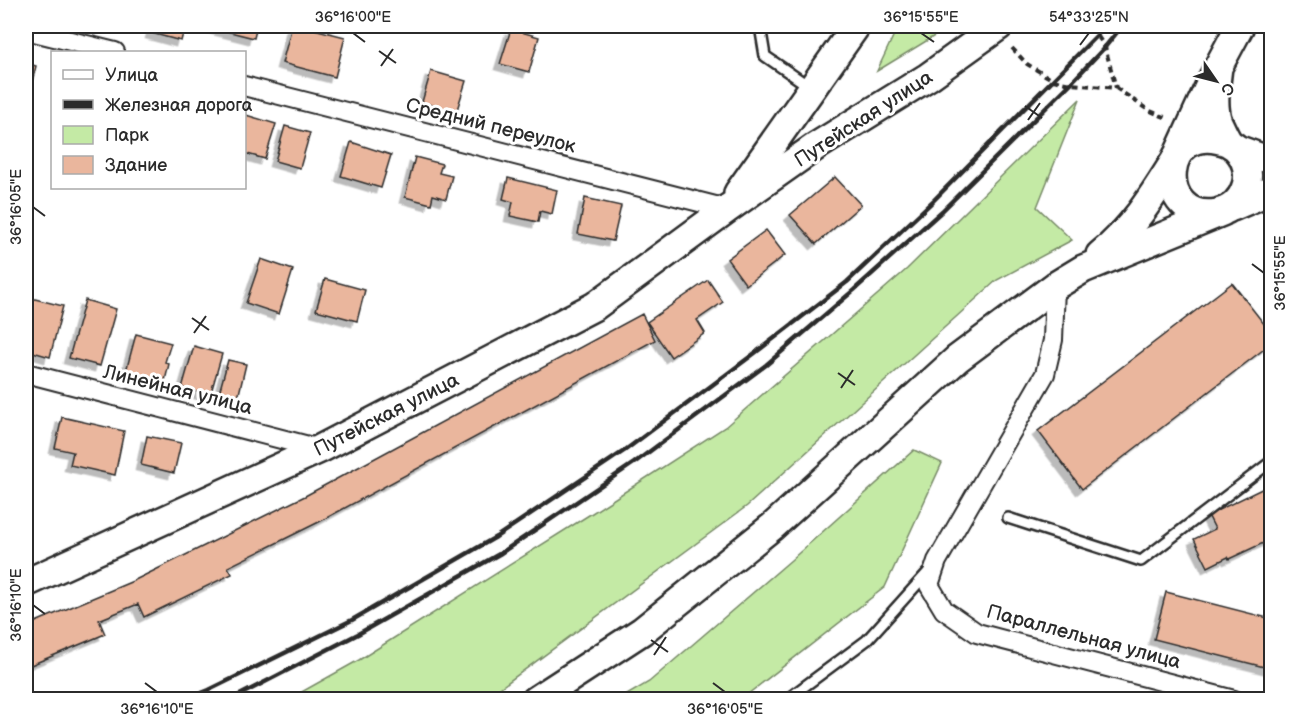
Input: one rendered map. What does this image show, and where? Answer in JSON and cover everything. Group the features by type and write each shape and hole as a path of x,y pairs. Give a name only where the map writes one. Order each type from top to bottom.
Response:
{"main road":[{"name":"Путейская улица","path":"727,209 856,26"},
{"path":"1218,67 1214,100 1218,121 1233,146 1244,158 1248,179 1240,200 1227,209 1211,214 1200,213 1182,202 1175,193 1172,172 1218,67 1240,26"},
{"name":"Путейская улица","path":"26,583 320,449 595,306 815,147 928,77 1004,34"},
{"path":"536,699 642,631 774,526 957,359 1055,286 1083,269 1111,246 1132,225 1150,201 1187,144 1208,137 1219,139 1259,157 1272,158"},
{"path":"1083,269 1272,190"}],"street":[{"path":"26,30 111,51"},
{"name":"Средний переулок","path":"246,87 727,209"},
{"name":"Параллельная улица","path":"1055,286 1053,340 1045,374 937,561 929,585 944,610 977,633 1234,699"},
{"name":"Линейная улица","path":"26,373 320,449"}],"lane":[{"path":"760,26 765,56 812,88"},
{"path":"1008,518 1141,561 1272,461"},
{"path":"786,699 867,640 937,561"}],"path":[{"path":"1095,26 1097,35 1105,47 1116,88"},
{"path":"1004,34 1027,64 1053,80 1070,84 1116,88 1148,110 1167,119"}],"green space":[{"path":"898,26 951,26 877,71"},
{"path":"1080,99 1037,207 1072,240 997,280 747,506 485,699 289,699 359,660 725,427 907,269"},
{"path":"914,450 942,463 885,587 741,700 620,699 649,682"}],"building":[{"path":"153,26 185,26 181,41 151,33"},
{"path":"210,26 257,26 254,38"},
{"path":"292,26 302,26 345,37 335,77 282,63"},
{"path":"511,29 539,37 529,72 500,64"},
{"path":"26,63 36,66 28,98 26,97"},
{"path":"431,71 466,81 456,113 422,102"},
{"path":"246,115 276,124 265,159 246,154"},
{"path":"285,126 310,133 300,168 275,161"},
{"path":"351,142 391,155 381,188 341,176"},
{"path":"415,157 442,164 439,173 452,176 446,199 433,195 431,204 405,197"},
{"path":"835,177 861,205 816,244 790,215"},
{"path":"508,178 557,190 552,214 540,211 538,222 510,216 513,202 503,199"},
{"path":"585,198 621,206 613,241 578,234"},
{"path":"766,230 785,255 746,285 727,259"},
{"path":"261,259 293,270 279,314 246,303"},
{"path":"325,279 365,290 357,321 316,310"},
{"path":"708,280 723,302 697,320 705,333 671,357 647,322"},
{"path":"1232,283 1272,334 1272,343 1082,489 1038,431"},
{"path":"31,298 63,306 50,357 26,350 26,319"},
{"path":"85,300 116,309 100,366 69,358"},
{"path":"642,314 655,340 319,522 228,567 232,574 144,617 138,604 99,620 105,634 26,667 26,626 133,581 305,496"},
{"path":"136,334 171,343 165,362 169,364 164,385 125,375"},
{"path":"194,346 222,354 210,396 182,388"},
{"path":"228,360 246,364 238,398 219,393"},
{"path":"62,417 124,431 115,475 70,465 73,452 55,448"},
{"path":"147,436 181,443 174,473 141,465"},
{"path":"1272,484 1272,539 1208,567 1194,539 1215,529 1208,515"},
{"path":"1166,592 1272,619 1272,669 1154,639"}],"railway":[{"path":"184,700 352,620 496,537 624,451 847,282 933,201 1105,26"},
{"path":"230,700 358,634 501,553 634,463 766,365 942,211 1070,84 1122,26"}]}
